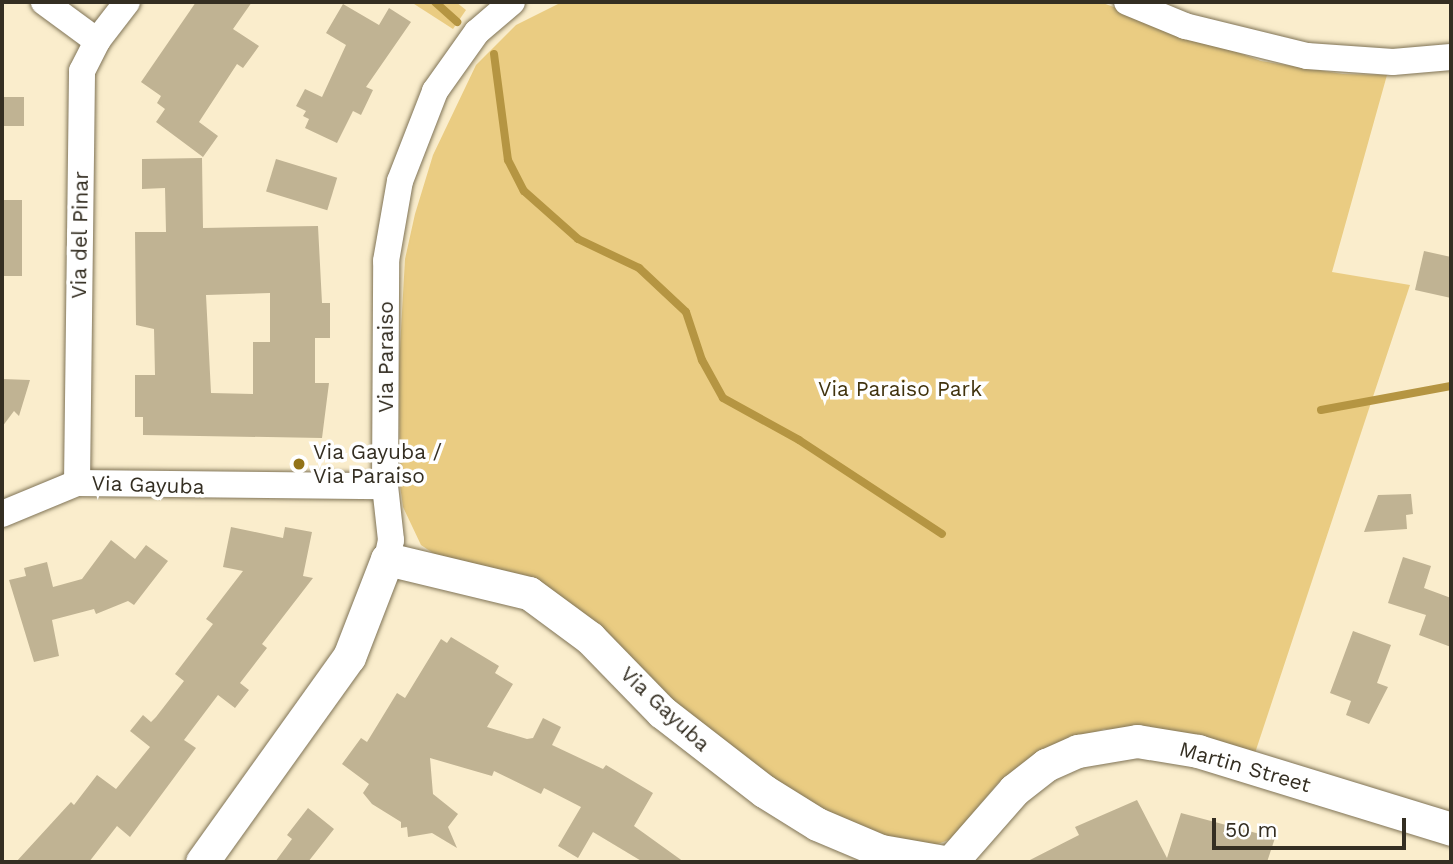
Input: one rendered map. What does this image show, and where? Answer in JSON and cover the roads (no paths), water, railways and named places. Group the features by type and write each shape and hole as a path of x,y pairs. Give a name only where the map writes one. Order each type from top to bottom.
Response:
{"street":[{"path":"44,2 97,41"},
{"name":"Via del Pinar","path":"77,483 82,71 97,41 127,2"},
{"name":"Via Paraiso","path":"201,862 349,657 387,559 391,540 385,486 386,261 400,181 435,92 477,32 512,2"},
{"path":"1126,2 1185,26 1307,56 1393,62 1451,57"},
{"name":"Via Gayuba","path":"2,514 77,483 385,486"},
{"name":"Via Gayuba","path":"387,559 529,593 590,638 662,712 764,791 817,824 881,851 944,862"},
{"name":"Martin Street","path":"951,862 1014,790 1046,765 1078,751 1136,741 1198,751 1451,829"}],"waterway":[{"path":"435,2 457,22"},
{"path":"494,54 508,160 524,191 578,239 639,268 686,312 702,360 723,398 799,440 942,534"},
{"path":"1321,410 1451,386"}],"place":[{"name":"Via Gayuba / Via Paraiso","path":"299,464"}],"park label":[{"name":"Via Paraiso Park","path":"900,389"}]}
